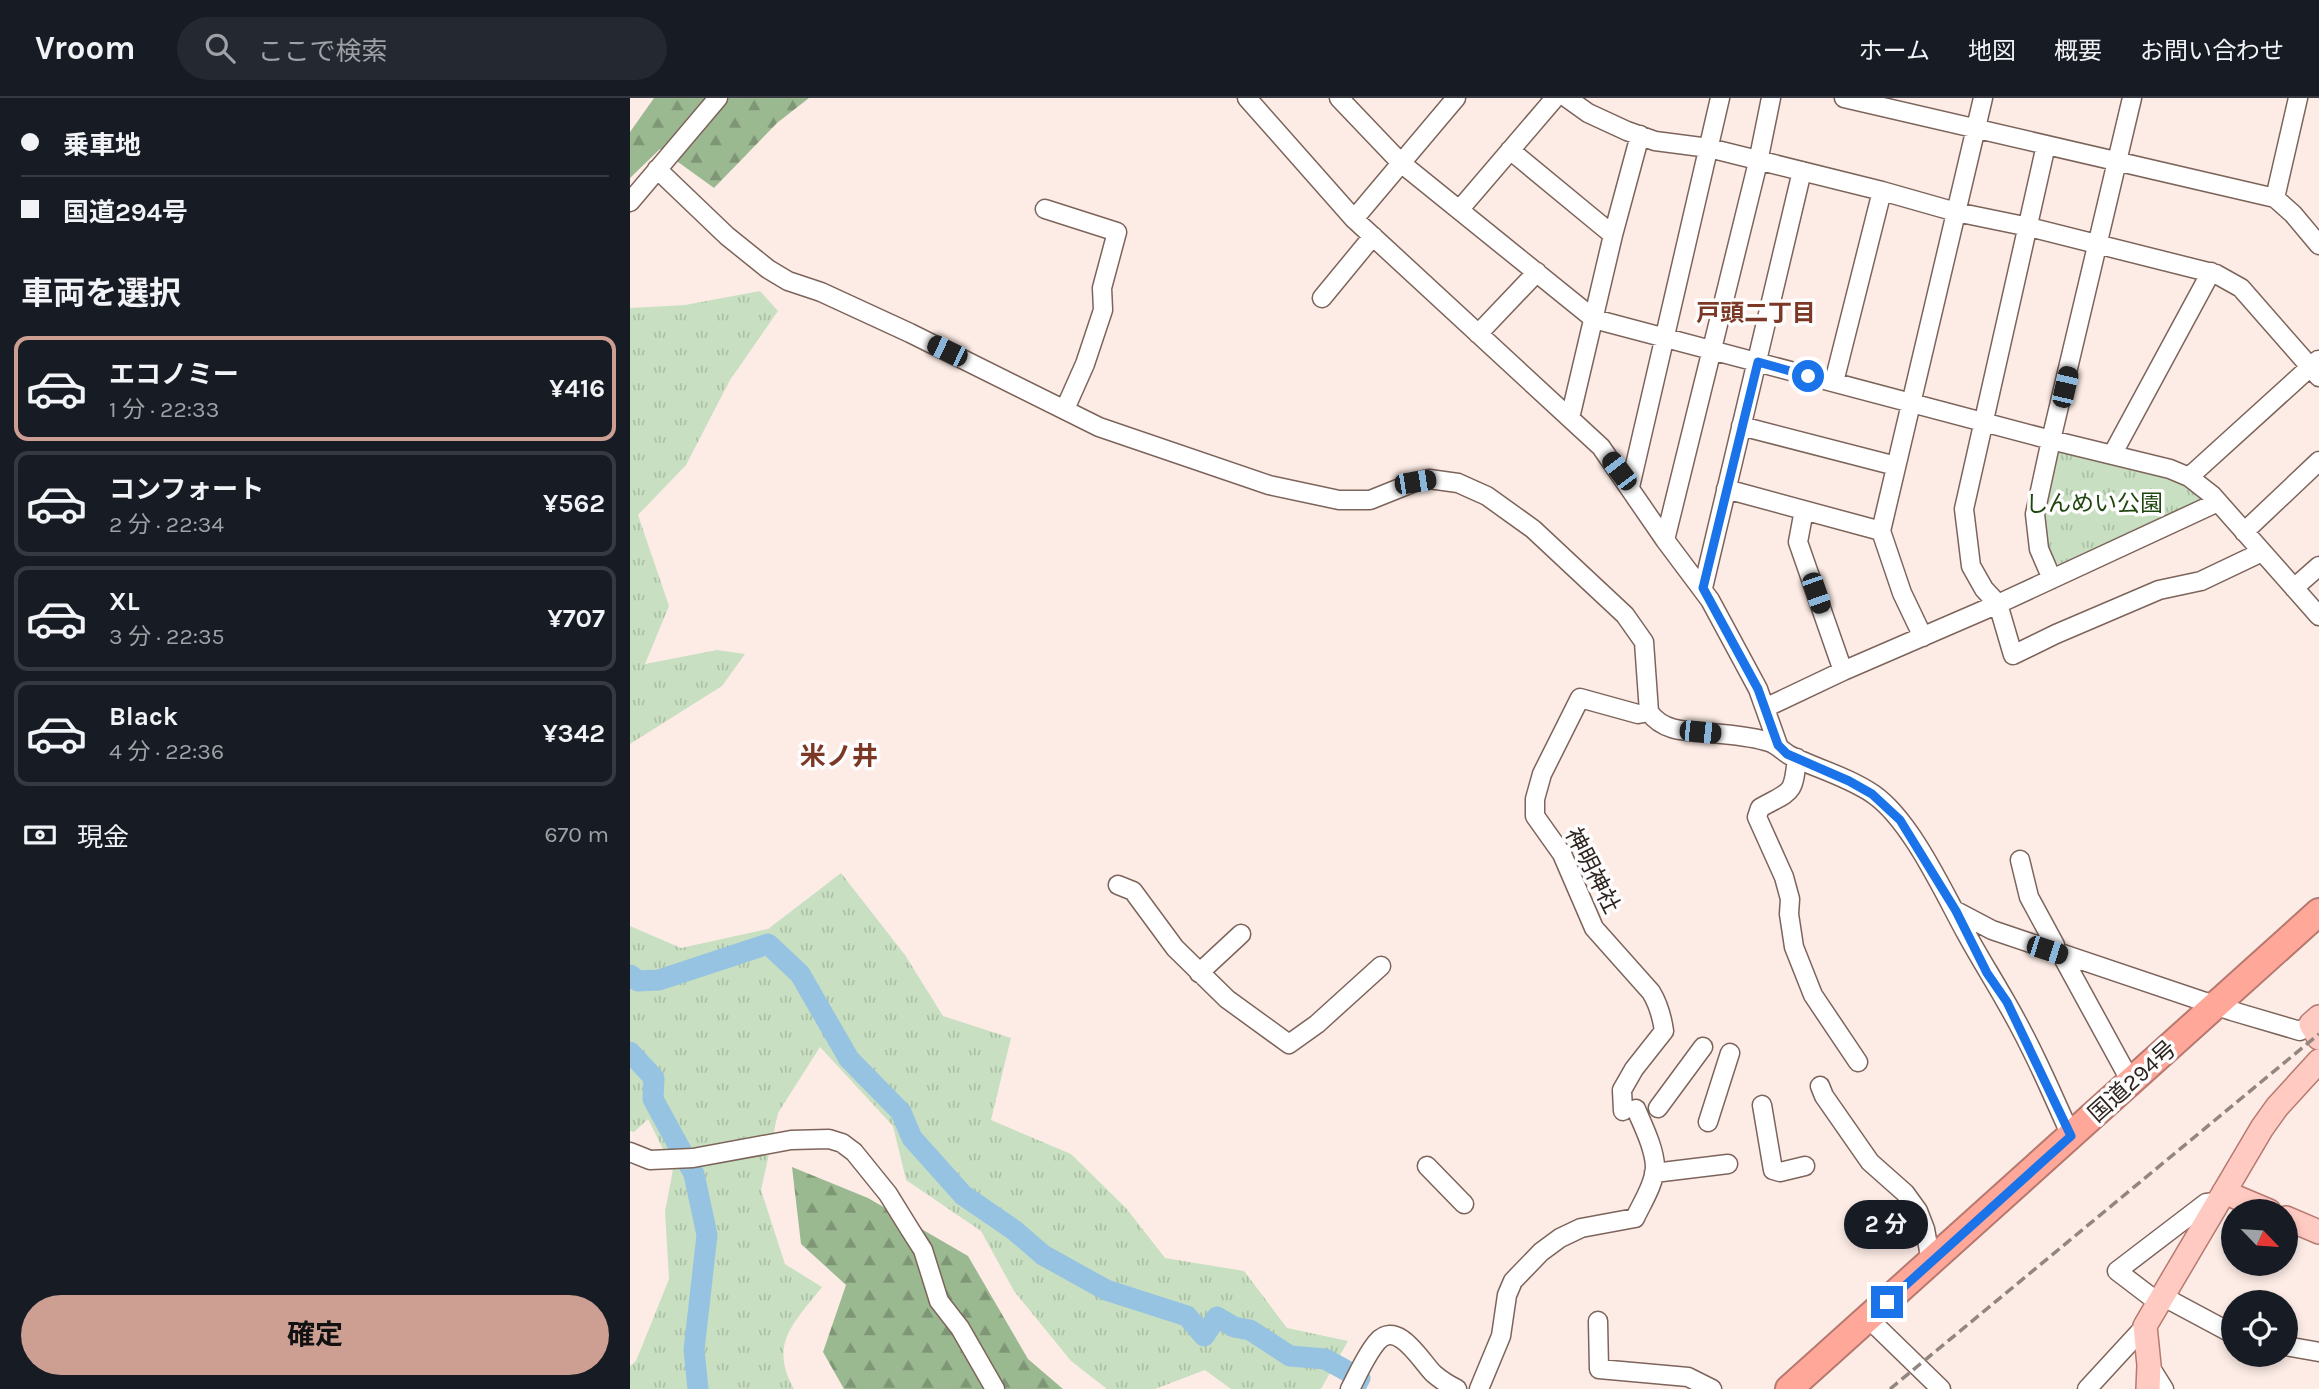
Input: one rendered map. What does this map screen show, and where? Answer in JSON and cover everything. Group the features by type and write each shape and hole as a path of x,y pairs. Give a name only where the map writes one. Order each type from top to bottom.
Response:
{"highway":[{"name":"国道294号","path":"1789,1389 2319,912"}],"main road":[{"path":"2148,1389 2149,1365 2145,1326 2262,1128 2277,1107 2319,1061"},
{"path":"2221,1197 2228,1199"},
{"path":"2298,1223 2319,1232"}],"street":[{"path":"630,202 718,98"},
{"path":"1354,219 1456,98"},
{"path":"1460,209 1555,98"},
{"path":"1567,98 1588,113 1655,141 1709,148 1956,212 2029,227 2211,272 2242,288 2316,367 2189,477"},
{"path":"1630,487 1720,98"},
{"path":"1665,540 1758,162 1771,98"},
{"path":"1844,98 2275,198 2319,244"},
{"path":"1923,637 1902,593 1881,531 1983,98"},
{"path":"2052,579 2039,549 2035,514 2132,98"},
{"path":"2275,198 2298,98"},
{"path":"1249,99 1354,219 1601,447 1665,540 1703,588 1758,689 1778,745 1787,754 1872,794 1888,806 1905,827 2007,1002 2071,1136"},
{"path":"1346,101 1401,163 1594,319 2170,469 2189,477 2218,502 2319,616"},
{"path":"1570,418 1613,235 1640,135"},
{"path":"2046,145 1964,509 1971,566 1983,589 1998,604 2013,655 2159,590 2201,581 2262,552"},
{"path":"1510,150 1613,235"},
{"path":"657,169 727,236 768,269 788,281 821,292 910,333 1099,427 1293,491 1360,502 1429,479 1458,483 1487,496 1533,529 1625,615 1644,642 1649,712 1656,721 1664,726 1748,737 1778,745"},
{"path":"1703,588 1802,172"},
{"path":"1833,382 1882,191"},
{"path":"1045,209 1117,232 1102,288 1103,310 1065,409"},
{"path":"1322,298 1373,236"},
{"path":"1478,334 1537,272"},
{"path":"2112,455 2211,272"},
{"path":"1741,426 1896,466"},
{"path":"2244,531 2319,461"},
{"path":"1726,489 1881,531"},
{"path":"1766,708 2218,502"},
{"path":"1804,510 1798,542 1843,671"},
{"path":"2294,588 2319,566"},
{"name":"神明神社","path":"1649,712 1638,714 1580,698 1542,774 1535,799 1535,816 1562,854 1594,928 1658,1002 1664,1031 1634,1069 1622,1090 1653,1154 1654,1173"},
{"path":"1797,758 1794,785 1789,792 1760,808 1757,817 1784,877 1790,899 1789,914 1794,947 1812,995 1858,1062"},
{"path":"2020,860 2029,897 2131,1082"},
{"path":"1118,884 1133,891 1175,948 1199,973 1227,999 1289,1044 1317,1024 1381,966"},
{"path":"1956,911 1992,930 2058,950 2216,1006 2300,1031 2316,1027"},
{"path":"1199,973 1241,934"},
{"path":"1658,1108 1703,1047"},
{"path":"1708,1122 1730,1053"},
{"path":"1820,1086 1824,1096 1870,1162 1905,1193 1918,1211 1925,1229 1931,1262"},
{"path":"1762,1105 1773,1170 1780,1172 1805,1166"},
{"path":"630,1152 650,1160 693,1158 791,1140 829,1139 842,1143 854,1152 888,1194 923,1250 939,1301 960,1328 995,1389"},
{"path":"1479,1389 1501,1336 1507,1296 1513,1281 1541,1252 1560,1238 1581,1228 1635,1218 1654,1173 1728,1164"},
{"path":"1427,1166 1464,1204"},
{"path":"2221,1197 2206,1203 2117,1271 2160,1299 2221,1328"},
{"path":"1869,1319 1932,1387"},
{"path":"1598,1321 1599,1370 1688,1377 1712,1389"},
{"path":"2087,1389 2145,1326"},
{"path":"1350,1389 1376,1342 1388,1335 1403,1340 1419,1353 1436,1375 1457,1389"},
{"path":"2298,1348 2319,1352"},
{"path":"2149,1365 2164,1389"}],"green space":[{"path":"654,98 809,98 777,123 714,188 660,149 630,178 630,132"},
{"path":"760,291 778,311 730,380 686,465 638,515 669,606 645,664 717,650 745,654 722,686 630,744 630,308 685,305"},
{"name":"しんめい公園","path":"2051,440 2170,469 2218,502 2064,573 2043,543 2043,505"},
{"path":"841,873 905,955 943,1016 1011,1038 991,1120 1071,1154 1126,1208 1165,1258 1244,1271 1287,1328 1348,1341 1321,1389 1231,1389 1205,1370 1155,1389 1107,1389 1071,1361 1014,1291 981,1231 906,1180 893,1126 820,1047 778,1113 761,1190 785,1264 822,1287 794,1323 784,1346 787,1373 794,1389 630,1389 630,1366 636,1361 669,1279 665,1212 673,1169 648,1119 634,1132 630,1131 630,926 681,948 768,929"},
{"path":"792,1167 868,1198 968,1256 1028,1359 1063,1389 844,1389 823,1352 846,1285 801,1244"}],"waterway":[{"path":"630,975 638,981 659,980 768,944 800,974 849,1059 901,1112 912,1138 963,1195 1014,1230 1043,1255 1106,1290 1187,1316 1204,1336 1217,1317 1234,1327 1250,1330 1290,1356 1325,1359 1360,1378 1354,1389"},
{"path":"630,1052 654,1078 653,1099 694,1174 707,1235 694,1350 698,1389"}],"railway":[{"path":"1890,1389 2319,1034"}],"district":[{"name":"戸頭二丁目","path":"1756,313"},
{"name":"米ノ井","path":"839,756"}],"route":[{"path":"1808,376 1758,362 1703,588 1758,689 1778,745 1787,754 1823,768 1872,794 1900,820 1956,911 1987,973 2007,1002 2071,1136 1887,1302"}]}
